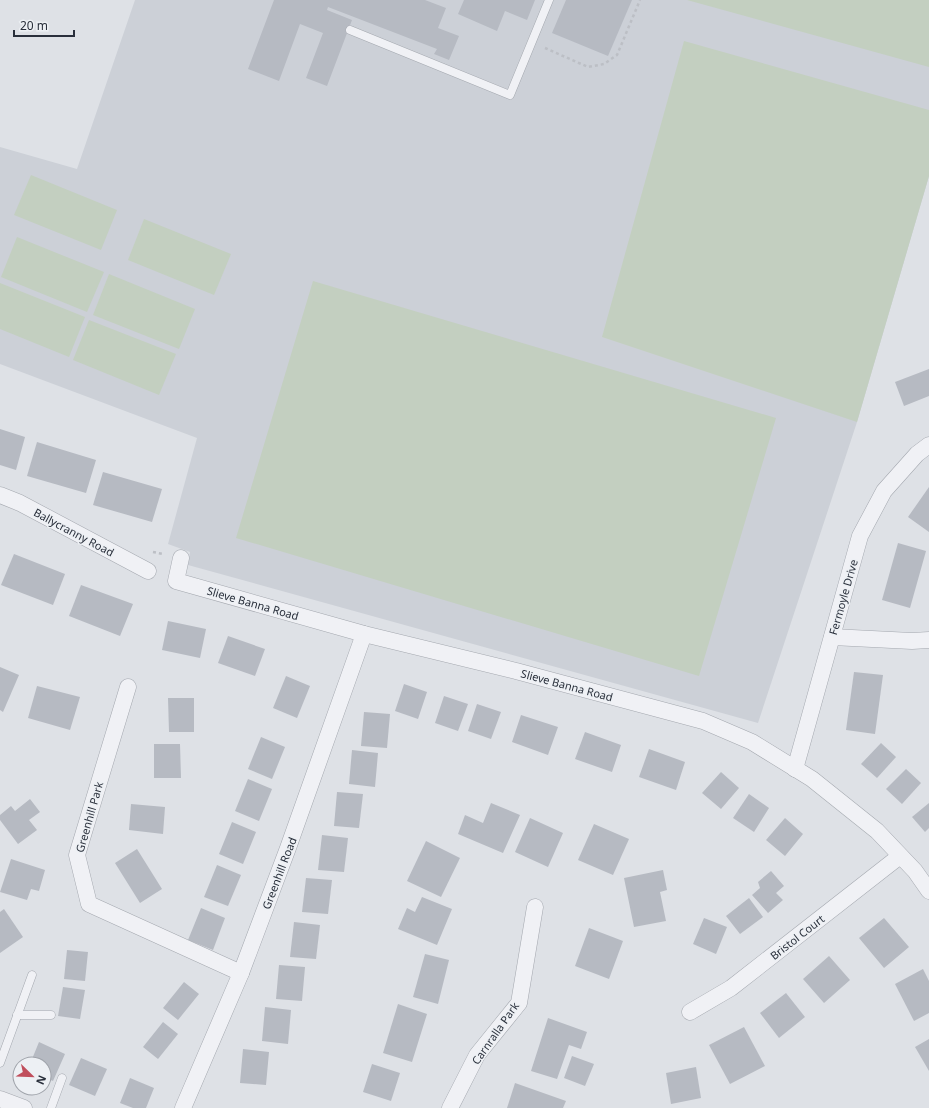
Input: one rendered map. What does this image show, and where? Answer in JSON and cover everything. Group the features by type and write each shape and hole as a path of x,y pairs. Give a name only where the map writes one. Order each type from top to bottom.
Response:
{"street":[{"name":"Fermoyle Drive","path":"795,769 860,536 884,491 917,454 929,445"},
{"name":"Ballycranny Road","path":"0,495 148,571"},
{"name":"Slieve Banna Road","path":"181,558 176,581 364,634 516,671 703,721 752,742 812,779 877,830 914,871 929,891"},
{"name":"Greenhill Road","path":"183,1108 241,973 288,848 364,634"},
{"path":"832,637 912,642 929,640"},
{"name":"Greenhill Park","path":"128,686 77,855 89,904 241,973"},
{"name":"Bristol Court","path":"690,1012 731,988 900,856"},
{"name":"Carnralla Park","path":"450,1108 477,1055 519,1003 535,907"},
{"path":"0,1099 24,1108"}],"lane":[{"path":"350,30 510,95 549,0"},
{"path":"0,1063 32,975"},
{"path":"17,1015 50,1016"},
{"path":"51,1108 62,1078"}],"path":[{"path":"532,42 588,67 604,64 617,55 640,0"}],"shaded area":[{"path":"135,0 929,0 929,176 857,422 758,723 188,565 190,552 168,544 197,438 0,364 0,147 77,169"}],"green space":[{"path":"687,0 929,0 929,67"},
{"path":"684,41 929,110 929,176 857,422 602,337"},
{"path":"31,175 117,210 101,250 14,215"},
{"path":"144,219 231,254 214,295 128,260"},
{"path":"17,237 104,272 87,312 1,277"},
{"path":"109,274 195,309 179,349 93,315"},
{"path":"313,281 776,418 699,676 236,538"},
{"path":"0,283 85,317 69,357 0,329"},
{"path":"89,320 176,354 159,395 73,360"}],"building":[{"path":"274,0 425,0 446,8 438,28 459,36 449,60 434,54 437,49 328,7 327,10 352,20 327,86 306,78 323,33 300,24 279,81 248,69"},
{"path":"464,0 535,0 527,20 505,11 497,31 458,14"},
{"path":"566,0 632,0 608,56 552,33"},
{"path":"929,369 929,396 904,406 895,382"},
{"path":"0,429 25,437 16,470 0,465"},
{"path":"37,442 96,460 86,493 27,476"},
{"path":"103,472 162,489 152,522 93,505"},
{"path":"929,487 929,532 908,517"},
{"path":"898,543 926,551 910,608 882,600"},
{"path":"14,554 65,574 53,605 1,585"},
{"path":"81,585 133,604 120,636 69,616"},
{"path":"168,621 206,629 200,658 162,650"},
{"path":"228,636 265,649 255,676 218,663"},
{"path":"0,667 19,675 3,712 0,710"},
{"path":"854,672 883,675 875,734 846,730"},
{"path":"286,676 310,686 297,718 273,708"},
{"path":"404,684 427,692 418,719 395,711"},
{"path":"37,686 80,697 70,730 28,718"},
{"path":"444,696 468,704 458,731 435,723"},
{"path":"168,698 194,698 194,732 169,732"},
{"path":"477,704 501,712 491,739 468,731"},
{"path":"364,712 390,714 387,748 361,746"},
{"path":"521,715 558,727 548,755 512,742"},
{"path":"585,732 621,745 612,772 575,759"},
{"path":"261,737 285,747 272,779 248,769"},
{"path":"881,743 896,757 877,778 861,764"},
{"path":"154,744 180,744 181,778 154,778"},
{"path":"649,749 685,762 676,790 639,777"},
{"path":"352,750 378,753 375,787 349,784"},
{"path":"906,769 921,783 902,804 886,789"},
{"path":"721,772 739,788 721,809 702,793"},
{"path":"248,779 272,789 259,821 235,811"},
{"path":"337,792 363,794 359,828 334,826"},
{"path":"749,794 769,808 754,832 733,818"},
{"path":"30,799 40,812 29,820 37,830 18,844 0,820 0,815 11,806 15,811"},
{"path":"491,803 520,815 503,853 458,834 465,815 483,823"},
{"path":"929,803 929,828 925,832 912,817"},
{"path":"131,804 165,807 163,834 129,830"},
{"path":"530,818 563,833 548,867 515,852"},
{"path":"785,818 803,834 785,856 766,840"},
{"path":"232,822 256,832 243,864 219,854"},
{"path":"594,824 629,839 613,875 578,860"},
{"path":"322,835 348,838 344,872 318,870"},
{"path":"426,841 460,858 441,897 407,881"},
{"path":"137,849 162,889 140,903 115,863"},
{"path":"11,859 45,870 39,891 31,889 27,900 0,892"},
{"path":"217,865 241,875 228,906 204,897"},
{"path":"663,870 667,890 660,892 666,921 634,927 624,878"},
{"path":"771,871 784,886 776,893 783,900 768,913 752,895 760,888 758,882"},
{"path":"306,878 332,880 328,914 302,912"},
{"path":"422,897 452,909 437,945 398,929 407,908 415,912"},
{"path":"749,898 763,917 740,934 726,916"},
{"path":"201,908 225,918 213,950 188,940"},
{"path":"4,909 23,937 0,953 0,912"},
{"path":"704,918 727,927 716,954 693,944"},
{"path":"884,918 909,947 884,968 859,938"},
{"path":"294,922 320,925 316,959 290,957"},
{"path":"589,928 623,941 609,979 575,966"},
{"path":"67,950 88,952 85,981 64,979"},
{"path":"425,954 449,960 438,1004 413,997"},
{"path":"829,956 850,980 824,1003 803,979"},
{"path":"279,965 305,967 302,1001 276,999"},
{"path":"923,969 929,981 929,1013 914,1021 895,984"},
{"path":"184,982 199,994 178,1020 163,1008"},
{"path":"63,987 85,990 80,1019 58,1016"},
{"path":"786,993 805,1017 779,1038 760,1013"},
{"path":"398,1004 427,1014 412,1062 383,1053"},
{"path":"265,1007 291,1010 288,1044 262,1041"},
{"path":"548,1018 587,1032 581,1049 569,1045 557,1079 531,1071"},
{"path":"163,1022 178,1034 158,1059 143,1047"},
{"path":"744,1027 765,1066 730,1084 709,1045"},
{"path":"929,1039 929,1071 915,1047"},
{"path":"39,1042 65,1054 53,1081 52,1056 33,1056"},
{"path":"243,1049 269,1052 266,1085 240,1083"},
{"path":"572,1056 594,1064 585,1086 564,1078"},
{"path":"81,1058 107,1069 95,1096 69,1085"},
{"path":"372,1064 400,1073 391,1101 363,1092"},
{"path":"696,1067 701,1098 671,1104 666,1073"},
{"path":"130,1078 154,1088 146,1108 133,1108 120,1103"},
{"path":"515,1083 566,1101 563,1108 507,1108"}]}
